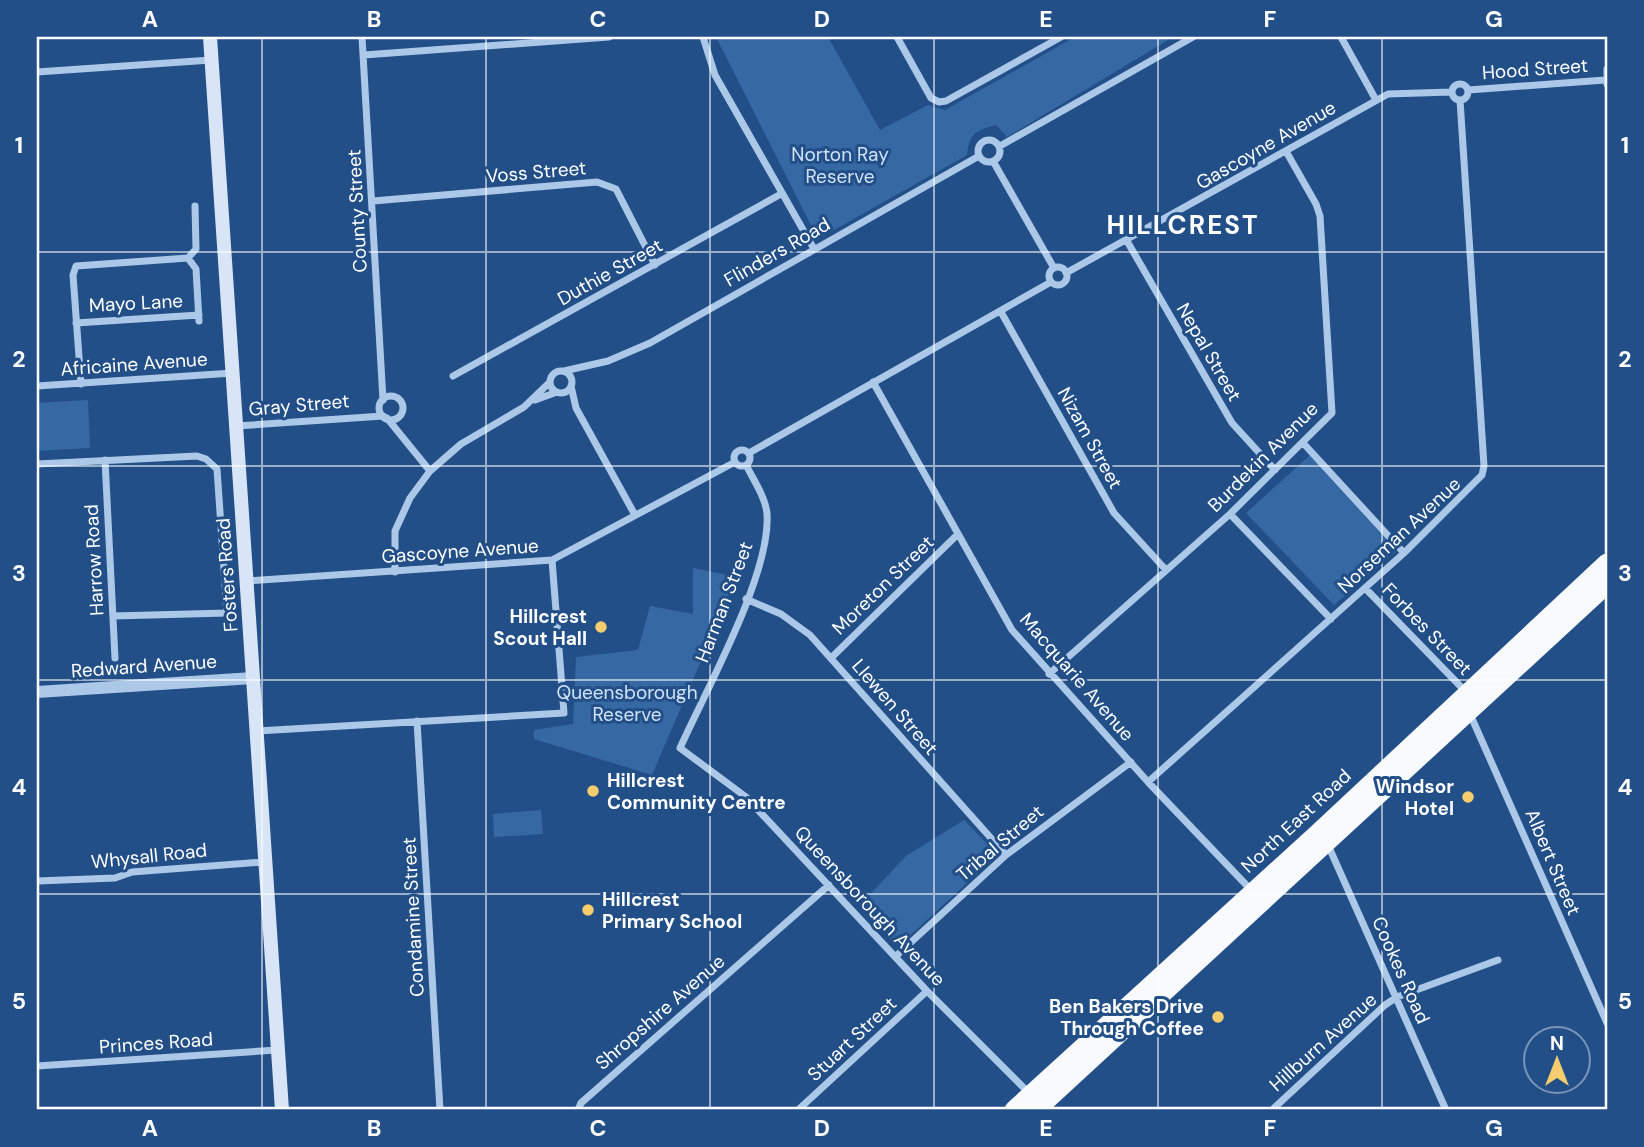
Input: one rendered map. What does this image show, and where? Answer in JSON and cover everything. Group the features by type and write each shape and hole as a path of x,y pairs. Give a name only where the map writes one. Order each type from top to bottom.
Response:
{"highway":[{"name":"North East Road","path":"1469,703 1607,562"},
{"name":"North East Road","path":"1014,1110 1036,1103 1469,703 1607,584"}],"main road":[{"name":"Fosters Road","path":"211,37 282,1110"}],"street":[{"name":"County Street","path":"362,37 383,384 381,402 385,417"},
{"path":"364,55 609,37"},
{"path":"703,37 715,75 814,249"},
{"path":"897,37 931,98 939,102 947,101 1061,37"},
{"path":"1000,146 1193,37"},
{"path":"1341,37 1376,100"},
{"path":"37,72 212,60"},
{"path":"1606,82 1607,69"},
{"name":"Hood Street","path":"1451,92 1458,84 1468,90 1606,82"},
{"path":"1451,92 1460,100 1467,96 1468,90"},
{"name":"Gascoyne Avenue","path":"1066,273 1287,153 1388,94 1451,92"},
{"name":"Norseman Avenue","path":"1148,782 1331,620 1477,482 1484,466 1460,100"},
{"path":"992,139 1000,146 998,158 993,161 985,161 979,156 978,148 986,140 992,139"},
{"name":"Burdekin Avenue","path":"1049,674 1230,514 1329,418 1332,402 1320,216 1287,153"},
{"name":"Flinders Road","path":"564,371 587,367 650,343 979,156"},
{"path":"993,161 1054,268"},
{"name":"Voss Street","path":"373,201 597,182 615,189 654,265"},
{"name":"Duthie Street","path":"453,376 781,194"},
{"path":"80,384 73,275 76,266 188,258 196,249 195,206"},
{"name":"Nepal Street","path":"1127,241 1232,423 1275,470"},
{"name":"Mayo Lane","path":"76,323 199,318 196,269 193,260 188,258"},
{"path":"735,462 746,465 751,458 749,453 1051,282 1062,284 1066,273 1061,268 1054,268"},
{"path":"1051,282 1049,274 1054,268"},
{"name":"Nizam Street","path":"1001,312 1114,513 1166,570"},
{"name":"Flinders Road","path":"559,393 572,384 587,367"},
{"path":"531,402 550,382 554,373 564,371 572,384 576,408 635,515"},
{"name":"Africaine Avenue","path":"37,386 233,373"},
{"path":"550,382 576,408"},
{"name":"Macquarie Avenue","path":"873,383 1012,630 1148,782 1259,897"},
{"path":"383,384 403,405 396,433"},
{"path":"395,572 395,531 410,498 430,471 461,444 531,402 559,393"},
{"name":"Gray Street","path":"364,415 393,396"},
{"name":"Gray Street","path":"236,426 364,415 400,415"},
{"path":"385,417 430,471"},
{"path":"1304,444 1404,553"},
{"name":"Gascoyne Avenue","path":"247,581 552,560 735,462 737,451 749,453"},
{"path":"37,464 197,456 206,459 217,469 227,613 113,616"},
{"name":"Harrow Road","path":"105,460 115,658"},
{"name":"Harman Street","path":"680,748 764,552 767,512 746,465"},
{"path":"1230,514 1331,620"},
{"name":"Moreton Street","path":"832,657 957,535"},
{"path":"257,730 564,713 552,560"},
{"name":"Forbes Street","path":"1365,588 1469,703"},
{"name":"Llewen Street","path":"746,599 781,614 810,635 1006,855"},
{"name":"Redward Avenue","path":"37,692 253,678"},
{"name":"Albert Street","path":"1469,703 1607,1023"},
{"name":"Condamine Street","path":"417,721 440,1110"},
{"name":"Queensborough Avenue","path":"680,748 746,797 1036,1103"},
{"name":"Tribal Street","path":"896,956 1006,855 1131,762"},
{"name":"Cookes Road","path":"1323,839 1446,1110"},
{"name":"Whysall Road","path":"37,881 115,878 132,872 264,862"},
{"name":"Shropshire Avenue","path":"578,1110 581,1103 829,885"},
{"name":"Hillburn Avenue","path":"1272,1110 1384,1005 1497,960"},
{"name":"Stuart Street","path":"798,1110 927,991"},
{"name":"Princes Road","path":"37,1066 277,1050"}],"green space":[{"name":"Norton Ray Reserve","path":"716,37 828,37 880,130 928,105 945,110 1075,37 1173,37 1007,137 996,125 979,131 970,142 967,155 818,239"},
{"path":"88,400 90,448 37,451 37,403"},
{"path":"1310,455 1397,550 1334,605 1246,513"},
{"name":"Queensborough Reserve","path":"693,568 737,577 652,775 534,739 534,730 573,724 576,657 638,650 650,606 693,614"},
{"path":"541,810 543,834 494,837 493,814"},
{"path":"964,820 993,850 993,859 903,942 893,942 859,906 906,856"}],"place":[{"name":"Hillcrest Scout Hall","path":"601,627"},
{"name":"Hillcrest Community Centre","path":"593,791"},
{"name":"Windsor Hotel","path":"1468,797"},
{"name":"Hillcrest Primary School","path":"588,910"},
{"name":"Ben Bakers Drive Through Coffee","path":"1218,1017"}],"district":[{"name":"HILLCREST","path":"1183,225"}]}
